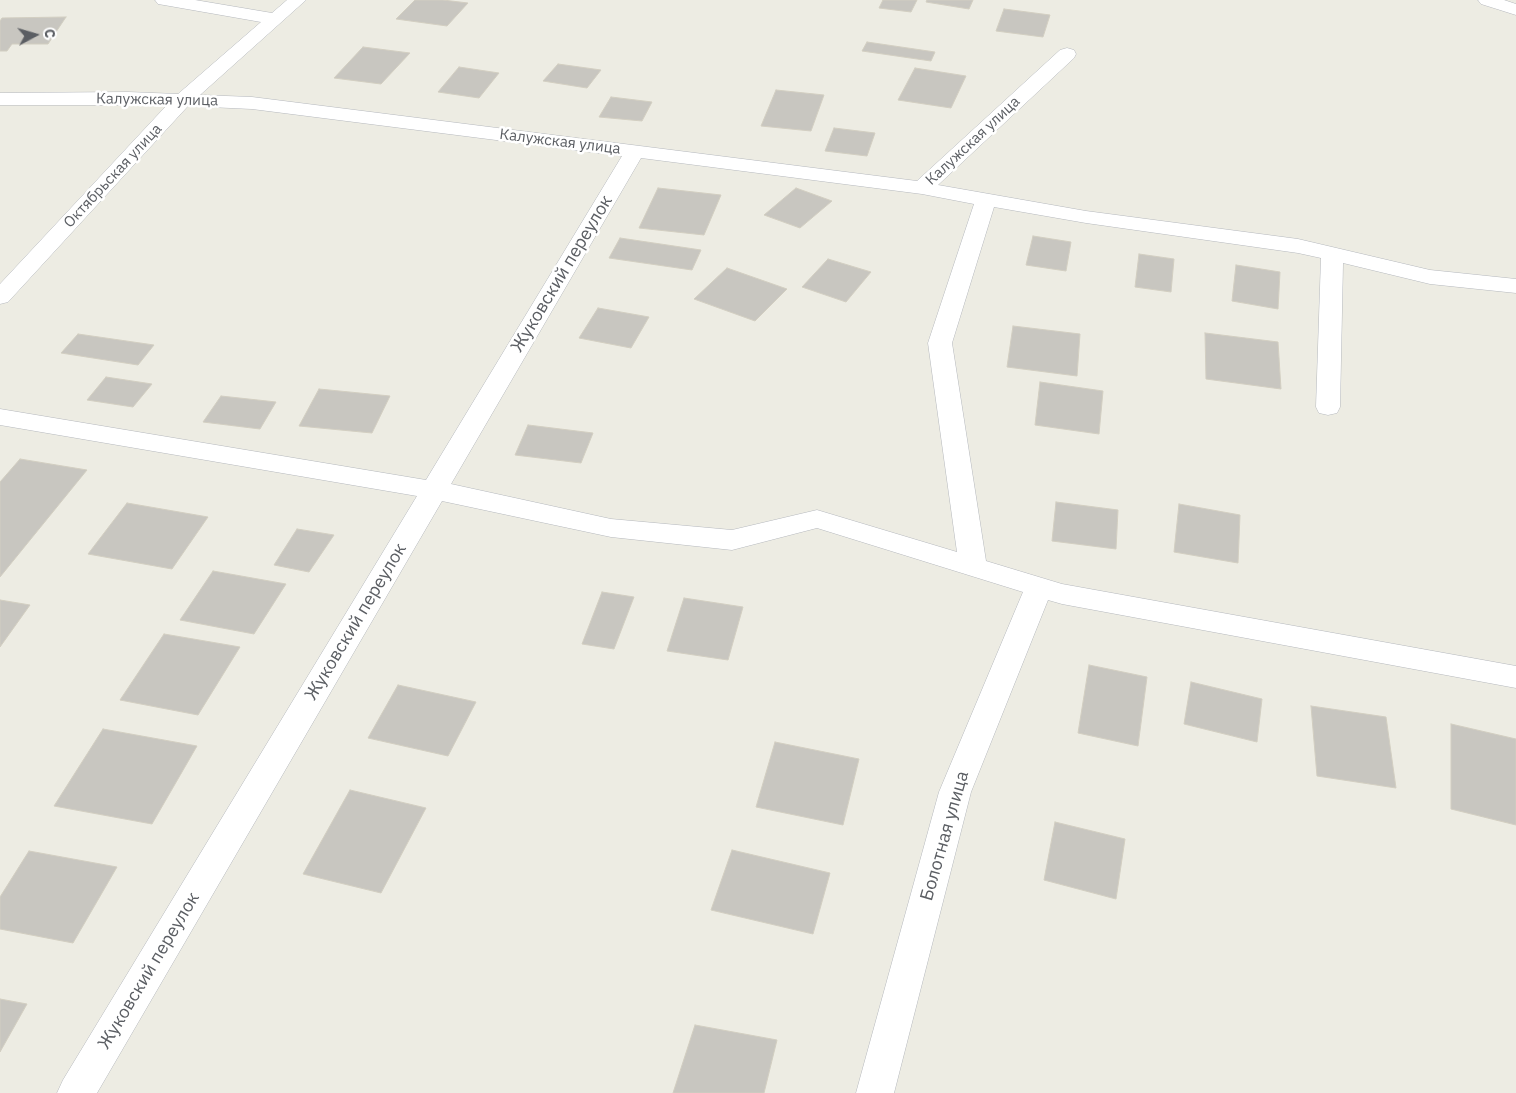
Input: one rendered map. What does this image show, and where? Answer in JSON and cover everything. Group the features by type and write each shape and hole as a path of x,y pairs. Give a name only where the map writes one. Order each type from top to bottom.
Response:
{"street":[{"path":"164,0 275,19"},
{"name":"Октябрьская улица","path":"0,297 184,99 297,0"},
{"path":"1487,0 1516,10"},
{"name":"Калужская улица","path":"0,99 184,99 252,103 922,188 1067,54"},
{"name":"Жуковский переулок","path":"76,1093 635,152"},
{"path":"922,188 1086,217 1298,246 1430,277 1516,286"},
{"path":"973,567 940,343 986,200"},
{"path":"1328,407 1332,254"},
{"path":"0,417 435,490 611,528 732,540 817,519 1072,596 1516,677"},
{"name":"Болотная улица","path":"875,1093 955,792 1039,587"}],"building":[{"path":"415,0 443,0 468,3 447,26 396,19"},
{"path":"883,0 917,0 911,12 879,8"},
{"path":"927,0 973,0 969,9 926,2"},
{"path":"1004,9 1050,15 1043,37 996,31"},
{"path":"66,17 48,44 12,44 7,51 0,51 0,21 2,18"},
{"path":"867,42 935,52 931,61 862,51"},
{"path":"363,47 410,53 381,84 334,78"},
{"path":"558,64 601,70 587,88 543,81"},
{"path":"459,67 499,73 479,98 438,92"},
{"path":"915,68 966,76 951,108 898,100"},
{"path":"776,90 824,95 811,131 761,126"},
{"path":"611,97 652,102 642,121 599,117"},
{"path":"834,128 875,133 867,156 825,151"},
{"path":"658,188 721,195 704,235 639,228"},
{"path":"796,188 832,201 800,228 764,215"},
{"path":"1033,236 1071,242 1066,271 1026,265"},
{"path":"620,238 701,250 692,270 609,258"},
{"path":"1139,254 1174,259 1171,292 1135,287"},
{"path":"828,259 871,272 846,302 802,287"},
{"path":"1236,265 1280,272 1278,309 1232,301"},
{"path":"727,268 787,289 755,321 694,299"},
{"path":"598,308 649,317 631,348 579,338"},
{"path":"1013,326 1080,334 1077,376 1007,367"},
{"path":"1205,333 1278,342 1281,389 1206,379"},
{"path":"78,334 154,345 138,365 61,353"},
{"path":"106,377 152,384 133,407 87,400"},
{"path":"1040,382 1103,391 1099,434 1035,425"},
{"path":"319,389 390,396 372,433 299,426"},
{"path":"221,396 276,402 260,429 203,422"},
{"path":"528,425 593,433 581,463 515,455"},
{"path":"20,459 87,470 0,577 0,482"},
{"path":"1056,502 1118,510 1116,549 1052,541"},
{"path":"127,503 208,517 172,569 88,554"},
{"path":"1179,504 1240,515 1238,563 1174,552"},
{"path":"297,529 334,535 309,572 274,565"},
{"path":"213,571 286,584 254,634 180,620"},
{"path":"602,592 634,597 614,649 582,644"},
{"path":"684,598 743,607 728,660 667,651"},
{"path":"0,600 30,605 0,647"},
{"path":"164,634 240,647 198,715 120,700"},
{"path":"1089,665 1147,677 1138,746 1078,733"},
{"path":"1191,682 1262,699 1257,742 1184,724"},
{"path":"398,685 476,702 448,756 368,738"},
{"path":"1311,706 1386,717 1396,788 1317,776"},
{"path":"1451,724 1516,739 1516,825 1451,809"},
{"path":"103,729 197,746 152,824 54,806"},
{"path":"775,742 859,759 843,825 756,807"},
{"path":"350,790 426,808 381,893 303,874"},
{"path":"1055,822 1125,839 1116,899 1044,880"},
{"path":"732,850 830,873 813,934 711,910"},
{"path":"29,851 117,867 73,943 0,929 0,897"},
{"path":"0,999 27,1004 0,1052"},
{"path":"695,1025 777,1040 764,1093 673,1093"}]}
